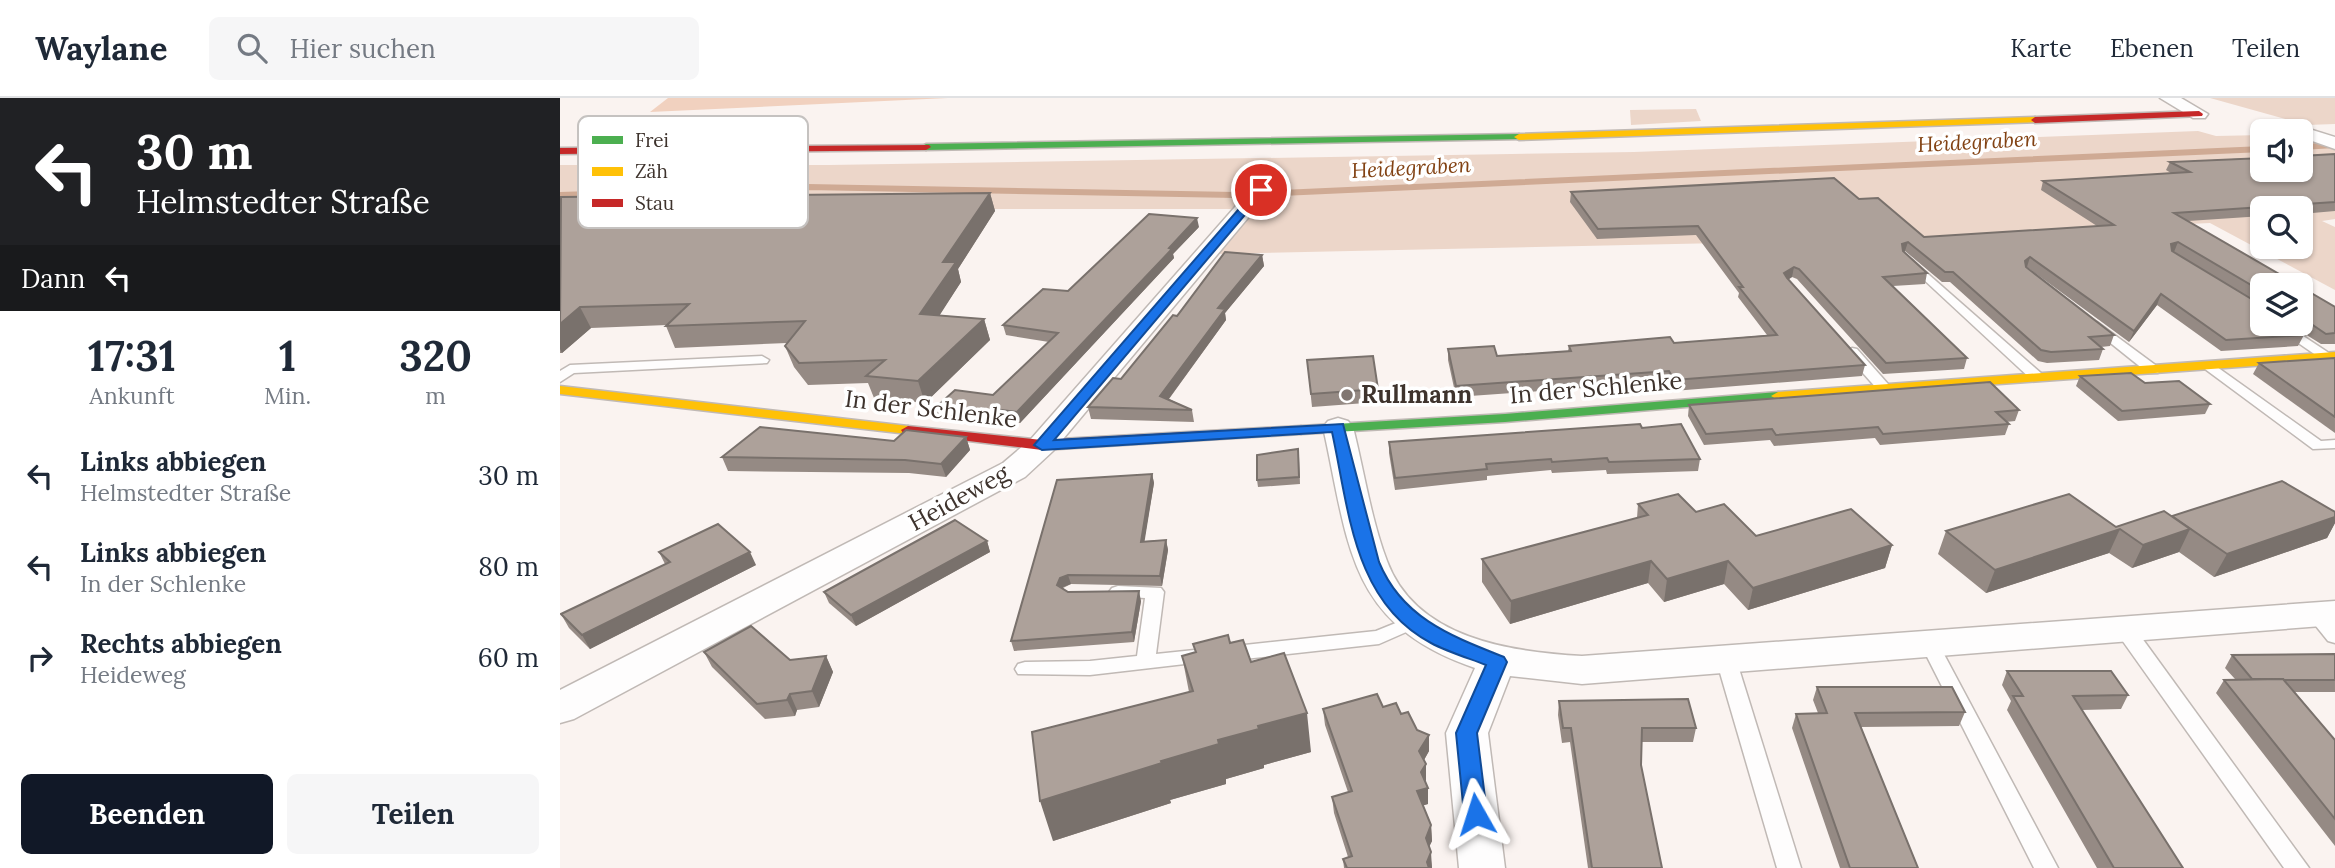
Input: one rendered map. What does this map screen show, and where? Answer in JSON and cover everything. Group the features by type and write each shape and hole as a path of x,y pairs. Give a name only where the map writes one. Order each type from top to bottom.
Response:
{"main road":[{"path":"808,148 1361,141 2199,114"},
{"path":"560,151 578,151"},
{"name":"In der Schlenke","path":"560,390 1042,445 1504,418 1883,387 2332,356"}],"street":[{"path":"2168,98 2199,114"},
{"name":"Heideweg","path":"560,708 1014,470 1042,445 1260,190"},
{"path":"1338,427 1370,562 1378,583 1391,601 1413,622 1437,638 1497,662 1539,669 1582,670 2124,628 2329,621"},
{"path":"1482,868 1467,733 1497,662"}],"lane":[{"path":"1906,257 2037,377"},
{"path":"2090,322 2153,370"},
{"path":"2298,336 2332,356"},
{"path":"1846,345 1883,387"},
{"path":"560,378 570,369 762,360"},
{"path":"2210,366 2318,446 2335,444"},
{"path":"1099,593 1155,592 1146,661"},
{"path":"1025,669 1090,668 1366,639 1379,637 1413,622"},
{"path":"2124,628 2297,868"},
{"path":"1929,643 2046,868"},
{"path":"1726,659 1789,868"}],"shaded area":[{"path":"668,98 948,98 650,112"},
{"path":"2210,98 2335,98 2335,124 2313,125 2313,119 2285,119"},
{"path":"1696,109 1701,121 1631,125 1630,110"},
{"path":"2198,131 2216,136 2250,135 2250,182 2313,182 2313,144 2335,150 2335,219 2322,221 2335,227 2335,290 2313,278 2313,273 2303,273 2277,259 2313,259 2313,196 2250,196 2250,244 2210,223 1855,240 1215,254 1250,209 808,209 808,165 1634,152"},
{"path":"560,165 578,165 578,209 560,209"}],"building":[{"path":"2335,154 2335,202 2313,204 2313,196 2250,196 2250,208 2174,213 2277,273 2250,273 2250,284 2178,242 2171,244 2172,251 2250,298 2250,336 2288,336 2226,340 2161,294 2134,331 2030,257 2025,261 2026,267 2114,335 2089,337 2103,349 2051,352 2041,350 1953,272 1945,272 1908,242 1902,244 1903,251 1927,273 1883,277 1967,358 1886,363 1799,269 1794,267 1784,273 1787,278 1865,365 1674,380 1669,371 1456,386 1448,349 1494,346 1497,356 1571,351 1569,346 1670,337 1674,343 1777,335 1739,287 1743,287 1698,226 1598,229 1571,192 1834,178 1859,199 1878,198 1924,237 2114,225 2043,181 2190,172 2170,162 2250,159 2250,182 2313,182 2313,155"},
{"path":"990,193 943,262 956,262 920,314 984,319 918,381 866,376 885,360 799,363 785,346 805,321 666,326 689,304 580,307 560,324 561,197 578,197 578,228 808,228 808,195"},
{"path":"1149,214 1197,218 1169,248 1172,249 1017,412 994,409 989,415 934,409 955,390 993,395 1058,333 1003,325 1043,289 1068,291"},
{"path":"1225,252 1262,255 1218,308 1225,309 1160,396 1192,410 1088,407 1113,378 1121,379 1173,315 1177,316"},
{"path":"2313,294 2335,307 2335,333 2326,334 2313,325"},
{"path":"1373,356 1378,389 1311,394 1307,360"},
{"path":"2335,358 2335,417 2259,363"},
{"path":"2131,373 2145,383 2179,381 2210,404 2122,411 2080,376"},
{"path":"1990,382 2019,410 1996,412 2009,424 1883,434 1878,427 1776,435 1772,429 1706,434 1689,405"},
{"path":"1640,424 1642,428 1681,424 1700,459 1609,462 1607,458 1552,462 1551,459 1486,464 1487,469 1395,478 1389,442"},
{"path":"760,427 894,441 906,430 966,437 941,464 905,460 722,457"},
{"path":"1298,449 1299,477 1257,480 1257,455"},
{"path":"1152,474 1141,542 1166,540 1160,576 1068,575 1060,578 1057,585 1068,592 1139,591 1132,632 1011,641 1057,480"},
{"path":"2282,481 2335,512 2335,517 2227,554 2172,516"},
{"path":"1678,494 1696,512 1724,504 1756,536 1851,509 1892,545 1753,588 1728,561 1667,579 1651,561 1511,601 1482,559 1648,515 1638,504"},
{"path":"2069,494 2116,527 2164,511 2190,529 2143,545 2120,529 1995,570 1946,531"},
{"path":"955,520 987,541 851,615 824,592"},
{"path":"718,524 750,552 582,635 561,614 670,562 659,552"},
{"path":"751,626 790,660 826,656 812,691 790,694 787,700 757,704 704,652"},
{"path":"1228,635 1230,643 1243,640 1251,662 1284,653 1307,713 1258,726 1259,729 1218,740 1219,744 1040,801 1032,732 1193,691 1182,656 1196,652 1193,644"},
{"path":"2335,654 2335,680 2252,679 2232,655"},
{"path":"2007,671 2111,671 2128,695 2073,696 2183,868 2114,868 2013,696 2023,696"},
{"path":"2283,679 2335,740 2335,819 2224,680"},
{"path":"1817,687 1952,687 1965,712 1855,713 1918,868 1850,868 1796,714 1827,713"},
{"path":"1377,694 1383,707 1396,703 1401,714 1408,712 1417,730 1429,735 1419,751 1426,764 1421,772 1428,788 1417,791 1431,825 1426,838 1431,852 1427,862 1429,868 1347,868 1343,859 1352,856 1332,797 1352,791 1323,709"},
{"path":"1688,699 1696,728 1642,728 1641,765 1662,868 1592,868 1571,728 1563,728 1559,701"}],"waterway":[{"name":"Heidegraben","path":"2313,146 2335,145"},
{"name":"Heidegraben","path":"808,187 1235,195 2250,150"},
{"name":"Heidegraben","path":"560,195 578,194"}],"traffic: fast":[{"path":"926,147 1519,137"},
{"path":"1301,430 1505,418 1778,396"}],"traffic: slow":[{"path":"1519,137 2035,120"},
{"path":"1778,396 2335,356"},
{"path":"560,390 908,430"}],"traffic: jam":[{"path":"2035,120 2199,114"},
{"path":"808,148 926,147"},
{"path":"560,151 578,151"},
{"path":"908,430 1042,445 1301,430"}],"place":[{"name":"Rullmann","path":"1347,395"}],"route":[{"path":"1261,190 1042,445 1338,427 1370,562 1378,583 1391,601 1413,622 1437,638 1497,662 1467,733 1476,814"}]}
